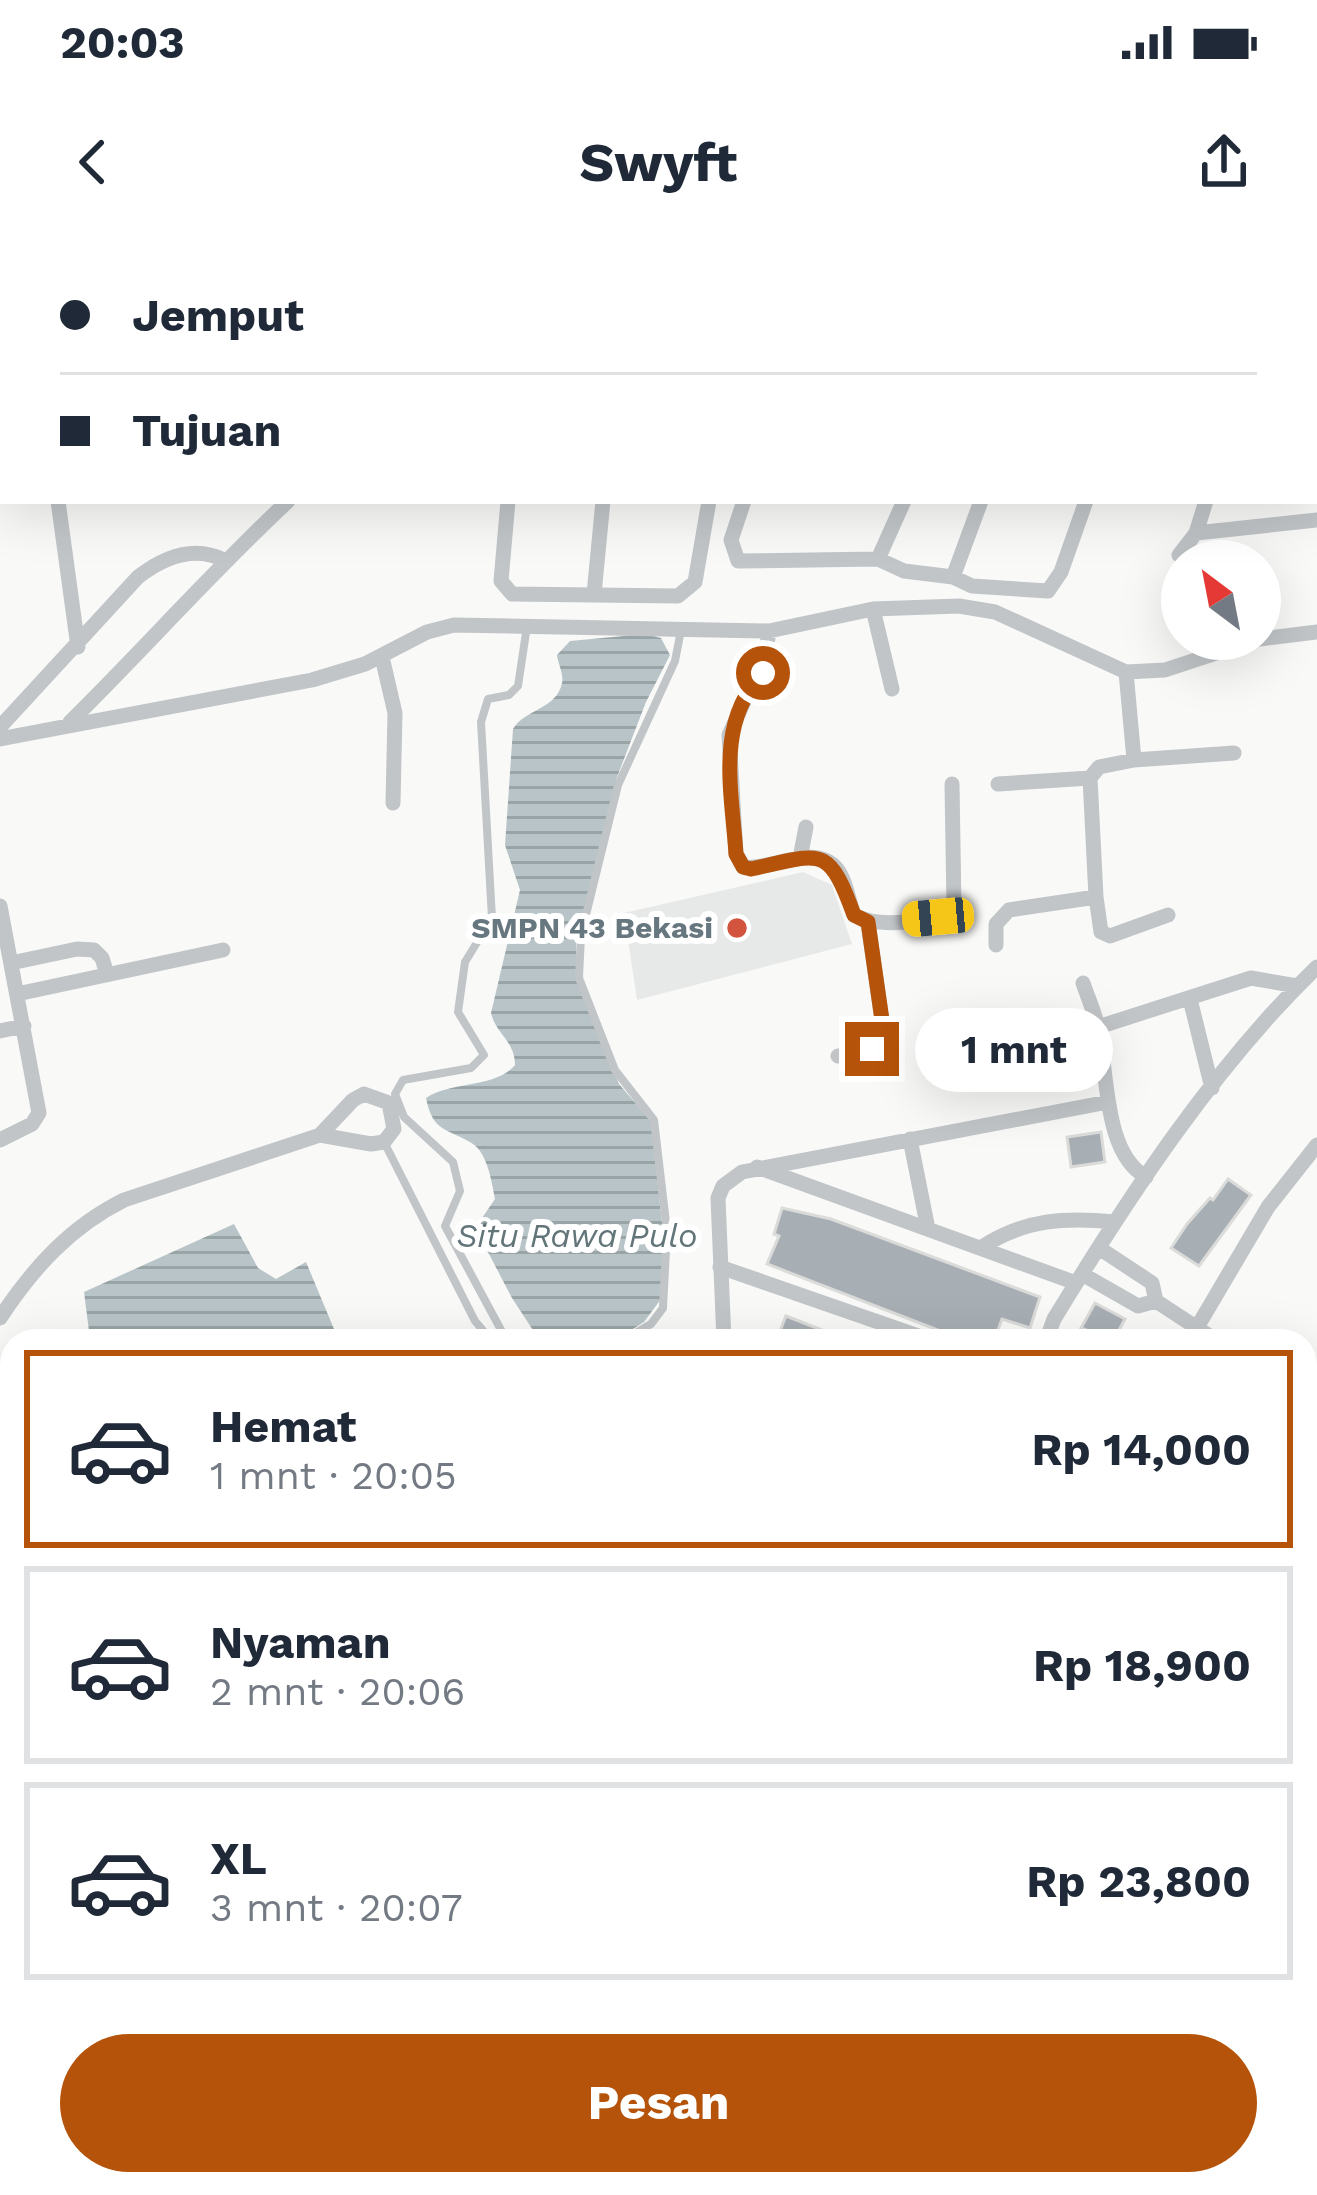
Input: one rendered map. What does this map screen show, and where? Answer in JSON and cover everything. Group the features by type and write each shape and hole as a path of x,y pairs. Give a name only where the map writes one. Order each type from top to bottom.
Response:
{"street":[{"path":"58,504 78,647"},
{"path":"68,724 161,632 224,560 285,504"},
{"path":"508,504 501,574 505,589 516,595 678,596 688,591 698,575 709,504"},
{"path":"594,594 603,504"},
{"path":"743,504 731,539 738,561 878,559 904,571 953,577 972,586 1048,591 1061,572 1085,504"},
{"path":"878,559 903,504"},
{"path":"953,577 980,504"},
{"path":"1190,540 1205,504"},
{"path":"1196,533 1317,520"},
{"path":"0,727 157,562 209,553 224,560"},
{"path":"0,740 292,685 382,657 427,632 454,625 769,631 873,609 959,606 994,612 1126,672 1165,670 1195,660"},
{"path":"873,609 892,689"},
{"path":"769,631 763,673 751,686 729,735 736,854 743,867 823,859 838,870 854,915 868,922 938,917 954,908 952,784"},
{"path":"1281,636 1317,632"},
{"path":"382,657 395,712 393,803"},
{"path":"1126,672 1134,760"},
{"path":"1168,915 1105,936 1096,897 1090,778 1099,767 1134,760 1234,753"},
{"path":"998,784 1090,778"},
{"path":"800,858 806,827"},
{"path":"996,945 996,924 1009,910 1096,897"},
{"path":"0,906 39,1113 32,1124 0,1139"},
{"path":"838,1056 872,1049 884,1034 868,922"},
{"path":"11,963 89,949 100,955 107,974"},
{"path":"17,994 223,950"},
{"path":"1050,1329 1146,1177 1212,1088 1317,967"},
{"path":"1098,1028 1250,978 1297,986"},
{"path":"1083,983 1098,1028 1108,1102 1124,1154 1146,1177"},
{"path":"1190,999 1212,1088"},
{"path":"0,1031 24,1026"},
{"path":"0,1318 31,1271 100,1212 124,1199 320,1135 384,1142 394,1129 394,1115 389,1102 364,1094 320,1135"},
{"path":"723,1329 720,1191 742,1172 1108,1102"},
{"path":"910,1139 928,1229"},
{"path":"1195,1329 1268,1208 1316,1148"},
{"path":"757,1167 1079,1279 1138,1306 1156,1301"},
{"path":"982,1246 1060,1217 1115,1222"},
{"path":"1099,1248 1152,1283 1156,1301 1187,1329"},
{"path":"720,1267 898,1329"}],"lane":[{"path":"501,1329 445,1226 460,1191 453,1162 404,1117 395,1094 403,1080 471,1068 484,1055 458,1012 465,962 492,918 481,722 488,699 508,695 518,686 527,626"},
{"path":"642,1329 663,1308 668,1232 654,1120 615,1070 579,978 581,935 618,784 675,661 682,629"},
{"path":"384,1142 482,1329"}],"shaded area":[{"name":"SMPN 43 Bekasi","path":"803,872 832,885 852,944 637,1000 624,913"}],"water":[{"name":"Situ Rawa Pulo","path":"645,634 661,638 670,655 617,777 576,942 577,977 619,1084 651,1121 663,1232 661,1299 633,1329 532,1329 478,1233 495,1199 485,1161 473,1144 438,1124 426,1098 497,1077 515,1065 491,1013 520,890 505,845 513,729 559,692 562,680 557,655 570,641"},
{"path":"234,1224 258,1268 276,1279 306,1262 334,1329 89,1329 84,1292"}],"building":[{"path":"1101,1132 1105,1162 1071,1167 1067,1137"},
{"path":"1228,1179 1251,1195 1199,1266 1171,1248"},
{"path":"782,1208 831,1219 1040,1297 1030,1328 1002,1319 998,1329 935,1329 767,1264 779,1236 774,1234"},
{"path":"1095,1303 1125,1319 1120,1329 1081,1328"},
{"path":"786,1316 820,1329 781,1329"}],"place":[{"name":"SMPN 43 Bekasi","path":"737,928"}],"route":[{"path":"763,673 751,686 729,735 736,854 743,867 751,869 800,858 823,859 838,870 854,915 868,922 884,1034 872,1049"}]}
